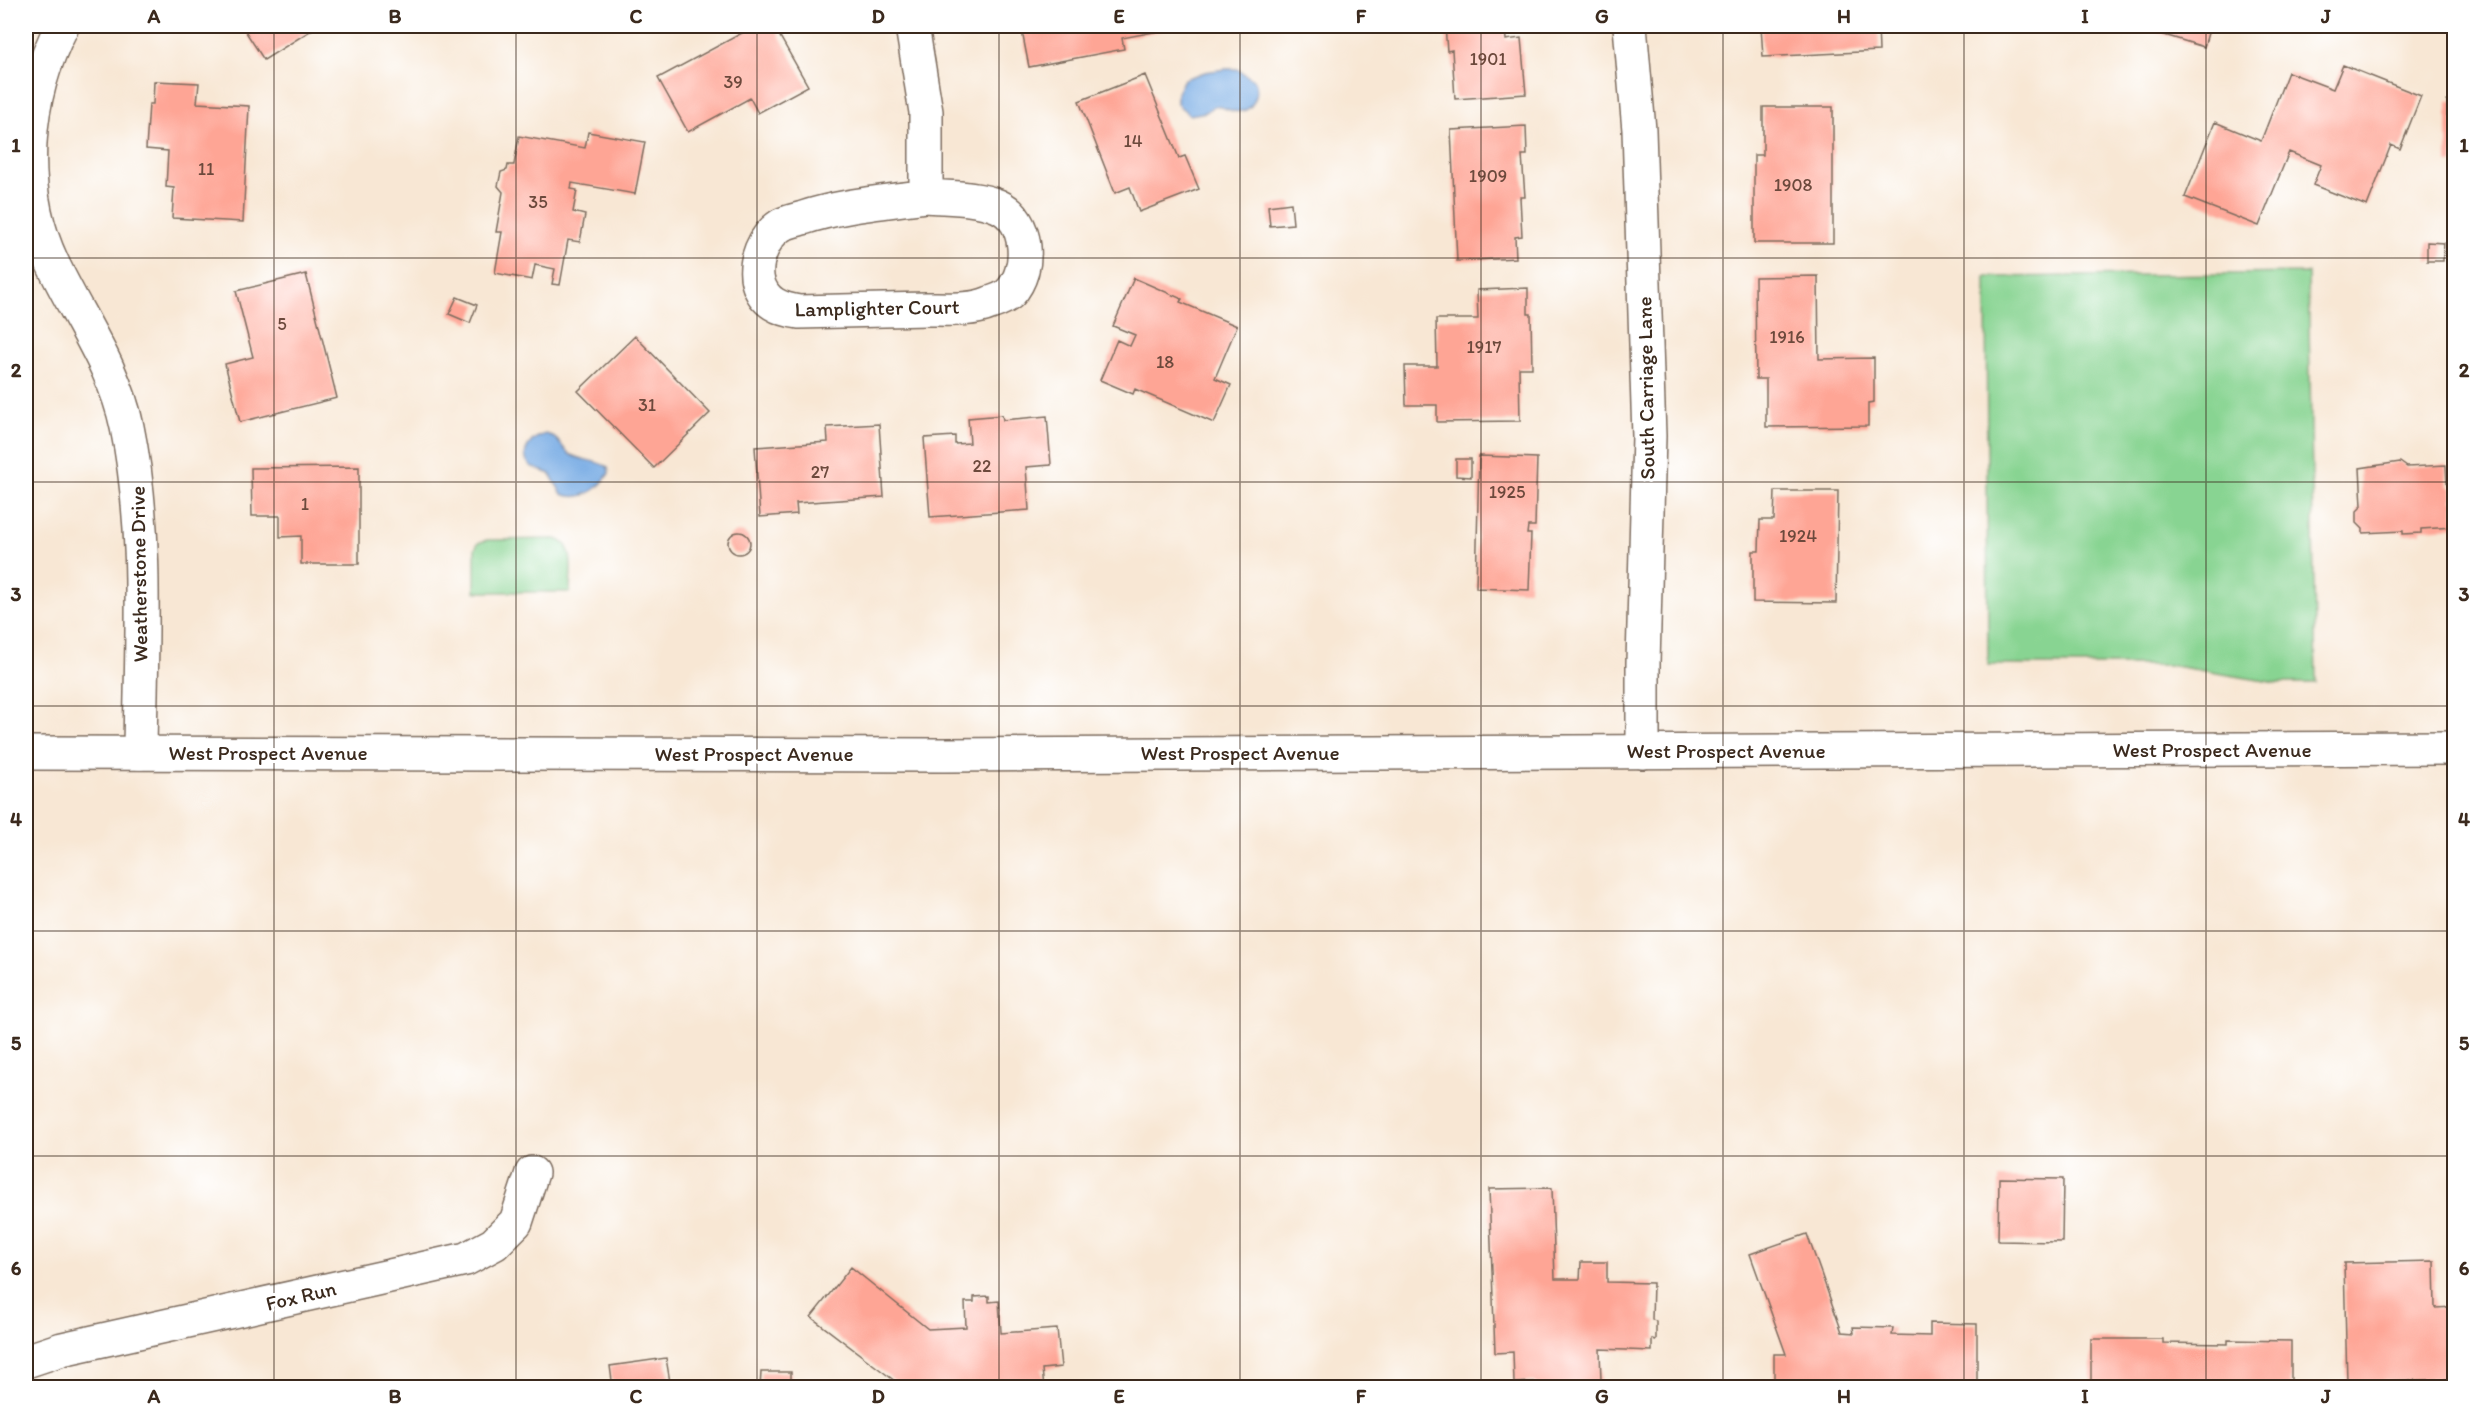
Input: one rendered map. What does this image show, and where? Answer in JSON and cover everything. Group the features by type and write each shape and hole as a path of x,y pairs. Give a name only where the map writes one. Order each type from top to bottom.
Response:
{"street":[{"name":"Weatherstone Drive","path":"62,26 41,77 32,116 30,156 33,203 41,235 51,261 103,360 127,424 140,506 140,753"},
{"path":"912,26 926,112 926,196"},
{"name":"South Carriage Lane","path":"1630,26 1639,130 1649,436 1643,752"},
{"name":"Lamplighter Court","path":"926,196 975,200 998,206 1012,215 1021,232 1024,257 1019,280 1009,294 988,305 954,308 799,312 779,308 764,294 758,282 757,267 761,249 770,235 782,225 821,212 926,196"},
{"name":"West Prospect Avenue","path":"26,753 956,755 2454,748"},
{"name":"Fox Run","path":"26,1361 73,1347 466,1258 494,1244 516,1222 532,1173"}],"green space":[{"path":"2308,273 2316,683 2277,683 2168,665 1988,665 1986,277"},
{"path":"555,539 567,547 569,553 570,592 475,592 475,549 478,543 487,540"}],"water":[{"path":"1237,69 1255,81 1256,93 1250,107 1233,111 1214,106 1206,112 1190,115 1177,104 1177,93 1184,79 1205,72"},
{"path":"546,434 557,440 571,455 608,467 609,473 600,485 589,493 569,496 562,494 550,474 531,466 525,456 528,446 536,438"}],"building":[{"path":"242,26 318,26 264,60"},
{"path":"755,26 774,26 808,86 758,113 750,98 688,132 658,78"},
{"path":"1021,26 1174,26 1175,28 1122,38 1124,49 1029,67"},
{"path":"1445,26 1505,26 1506,40 1521,38 1526,94 1455,99 1452,50 1447,51"},
{"path":"1761,26 1878,26 1879,51 1763,57"},
{"path":"2135,26 2210,26 2204,47"},
{"path":"2343,65 2421,96 2400,149 2391,145 2367,206 2313,185 2321,165 2289,152 2259,226 2185,197 2215,122 2261,141 2288,72 2333,89"},
{"path":"1145,75 1179,158 1185,156 1199,189 1139,212 1130,187 1115,193 1079,101"},
{"path":"154,81 199,83 197,103 249,106 243,222 172,218 174,188 166,187 168,151 146,149 149,104 153,104"},
{"path":"2447,101 2454,101 2454,163 2447,163"},
{"path":"1763,107 1833,107 1833,243 1754,243 1754,155 1763,155"},
{"path":"1526,126 1527,155 1522,155 1525,197 1520,197 1522,236 1515,237 1516,258 1457,261 1451,130"},
{"path":"588,132 645,142 635,194 572,183 571,189 577,190 573,212 585,215 580,242 568,240 560,285 552,284 555,269 535,265 532,280 495,273 502,232 496,232 503,192 498,186 501,172 507,170 508,165 514,165 519,136 585,148"},
{"path":"1291,203 1293,224 1270,226 1268,206"},
{"path":"2427,242 2444,243 2443,261 2427,261"},
{"path":"306,274 337,398 240,422 225,364 253,357 236,291"},
{"path":"1818,276 1819,359 1874,358 1874,402 1868,403 1868,426 1766,427 1766,379 1756,379 1755,277"},
{"path":"1134,278 1182,299 1180,302 1237,326 1215,378 1231,385 1214,423 1135,389 1133,394 1100,380 1117,340 1130,346 1135,335 1113,326"},
{"path":"1528,288 1532,368 1519,368 1520,421 1437,422 1437,405 1406,405 1405,366 1437,366 1436,319 1478,319 1477,290"},
{"path":"457,297 477,305 470,323 449,314"},
{"path":"635,336 710,413 654,468 578,391"},
{"path":"1002,415 1003,420 1047,416 1051,465 1026,467 1029,510 930,517 924,438 955,436 955,444 970,443 968,418"},
{"path":"879,424 884,497 796,503 797,514 760,517 755,447 828,442 827,427"},
{"path":"1479,456 1537,458 1535,526 1528,526 1527,534 1531,534 1529,590 1476,588"},
{"path":"1456,459 1471,459 1471,477 1456,476"},
{"path":"2400,462 2407,467 2446,465 2447,485 2452,489 2452,501 2454,501 2454,527 2421,529 2421,533 2403,534 2403,531 2363,533 2363,529 2357,523 2357,511 2362,506 2360,468"},
{"path":"359,467 359,564 301,564 301,536 280,537 280,516 252,516 251,468"},
{"path":"1775,491 1838,491 1836,603 1753,602 1753,551 1759,551 1760,520 1774,520"},
{"path":"735,532 743,532 750,539 750,547 743,554 735,554 728,547 728,539"},
{"path":"1999,1178 2063,1179 2062,1242 1998,1241"},
{"path":"1552,1188 1555,1279 1580,1279 1581,1262 1607,1262 1607,1282 1653,1283 1652,1320 1656,1321 1656,1340 1652,1339 1652,1351 1600,1349 1601,1381 1595,1388 1539,1388 1534,1382 1514,1383 1513,1352 1495,1353 1489,1189"},
{"path":"1807,1234 1842,1332 1854,1333 1853,1327 1893,1328 1892,1335 1930,1336 1930,1323 1977,1324 1977,1388 1774,1388 1774,1354 1786,1354 1750,1254"},
{"path":"2434,1261 2435,1308 2454,1307 2454,1379 2347,1382 2344,1263"},
{"path":"851,1267 928,1329 966,1327 965,1302 974,1302 974,1297 989,1296 989,1302 999,1301 1001,1333 1057,1329 1061,1367 1042,1369 1044,1388 896,1388 896,1382 811,1317"},
{"path":"2091,1339 2163,1339 2163,1343 2228,1344 2228,1340 2291,1341 2291,1388 2091,1388"},
{"path":"666,1358 671,1388 613,1388 610,1366"},
{"path":"761,1372 791,1372 791,1388 760,1388"}]}
